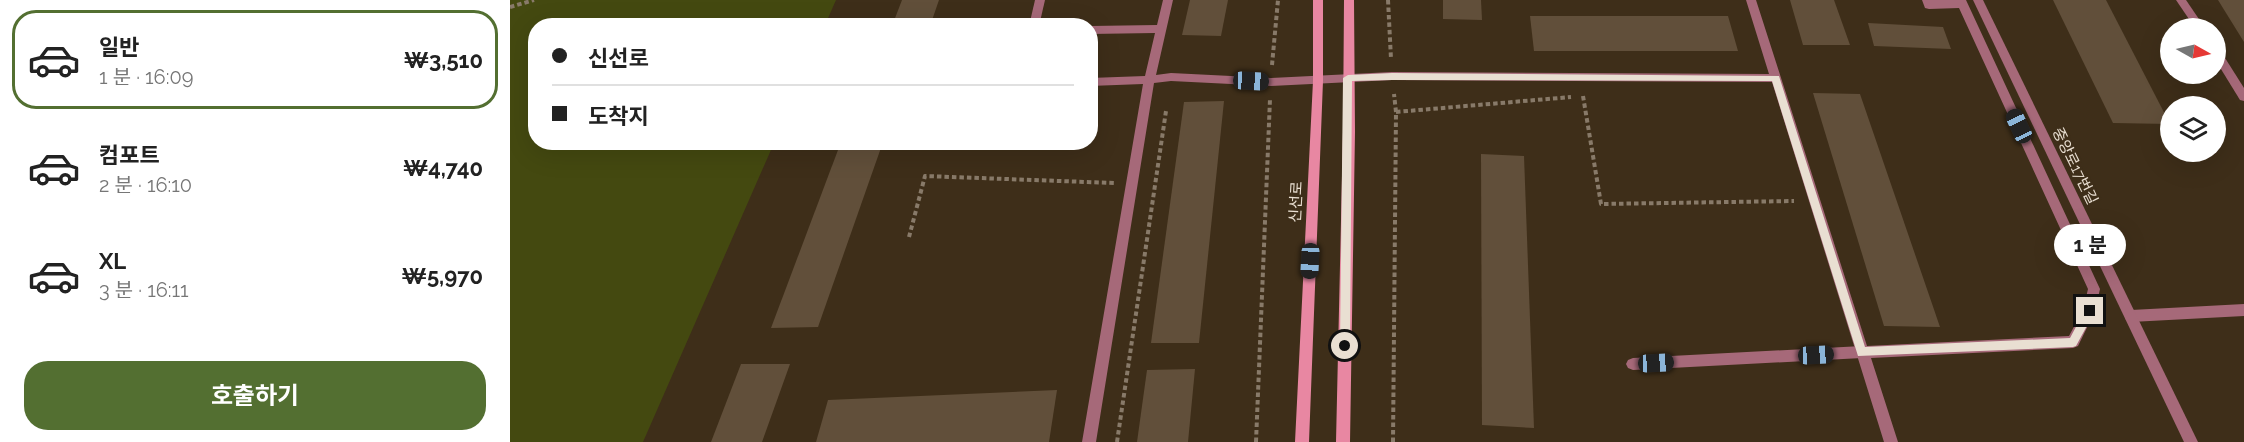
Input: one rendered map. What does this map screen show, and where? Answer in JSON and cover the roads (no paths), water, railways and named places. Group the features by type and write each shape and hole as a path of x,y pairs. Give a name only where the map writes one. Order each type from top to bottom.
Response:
{"main road":[{"name":"신선로","path":"1302,442 1318,81 1318,0"},
{"path":"1343,442 1349,132 1348,0"}],"street":[{"path":"1036,18 1040,0"},
{"path":"1089,442 1149,80 1168,0"},
{"path":"1752,0 1891,442"},
{"path":"1633,364 2073,342 2090,311 2094,289 1962,2 1929,5 1927,0"},
{"name":"중앙로17번길","path":"1978,0 2191,442"},
{"path":"2181,0 2193,18"},
{"path":"1098,30 1162,29"},
{"path":"2226,68 2244,96"},
{"path":"1098,82 1171,77 1270,82 1392,76 1776,78"},
{"path":"2131,316 2244,310"}]}
